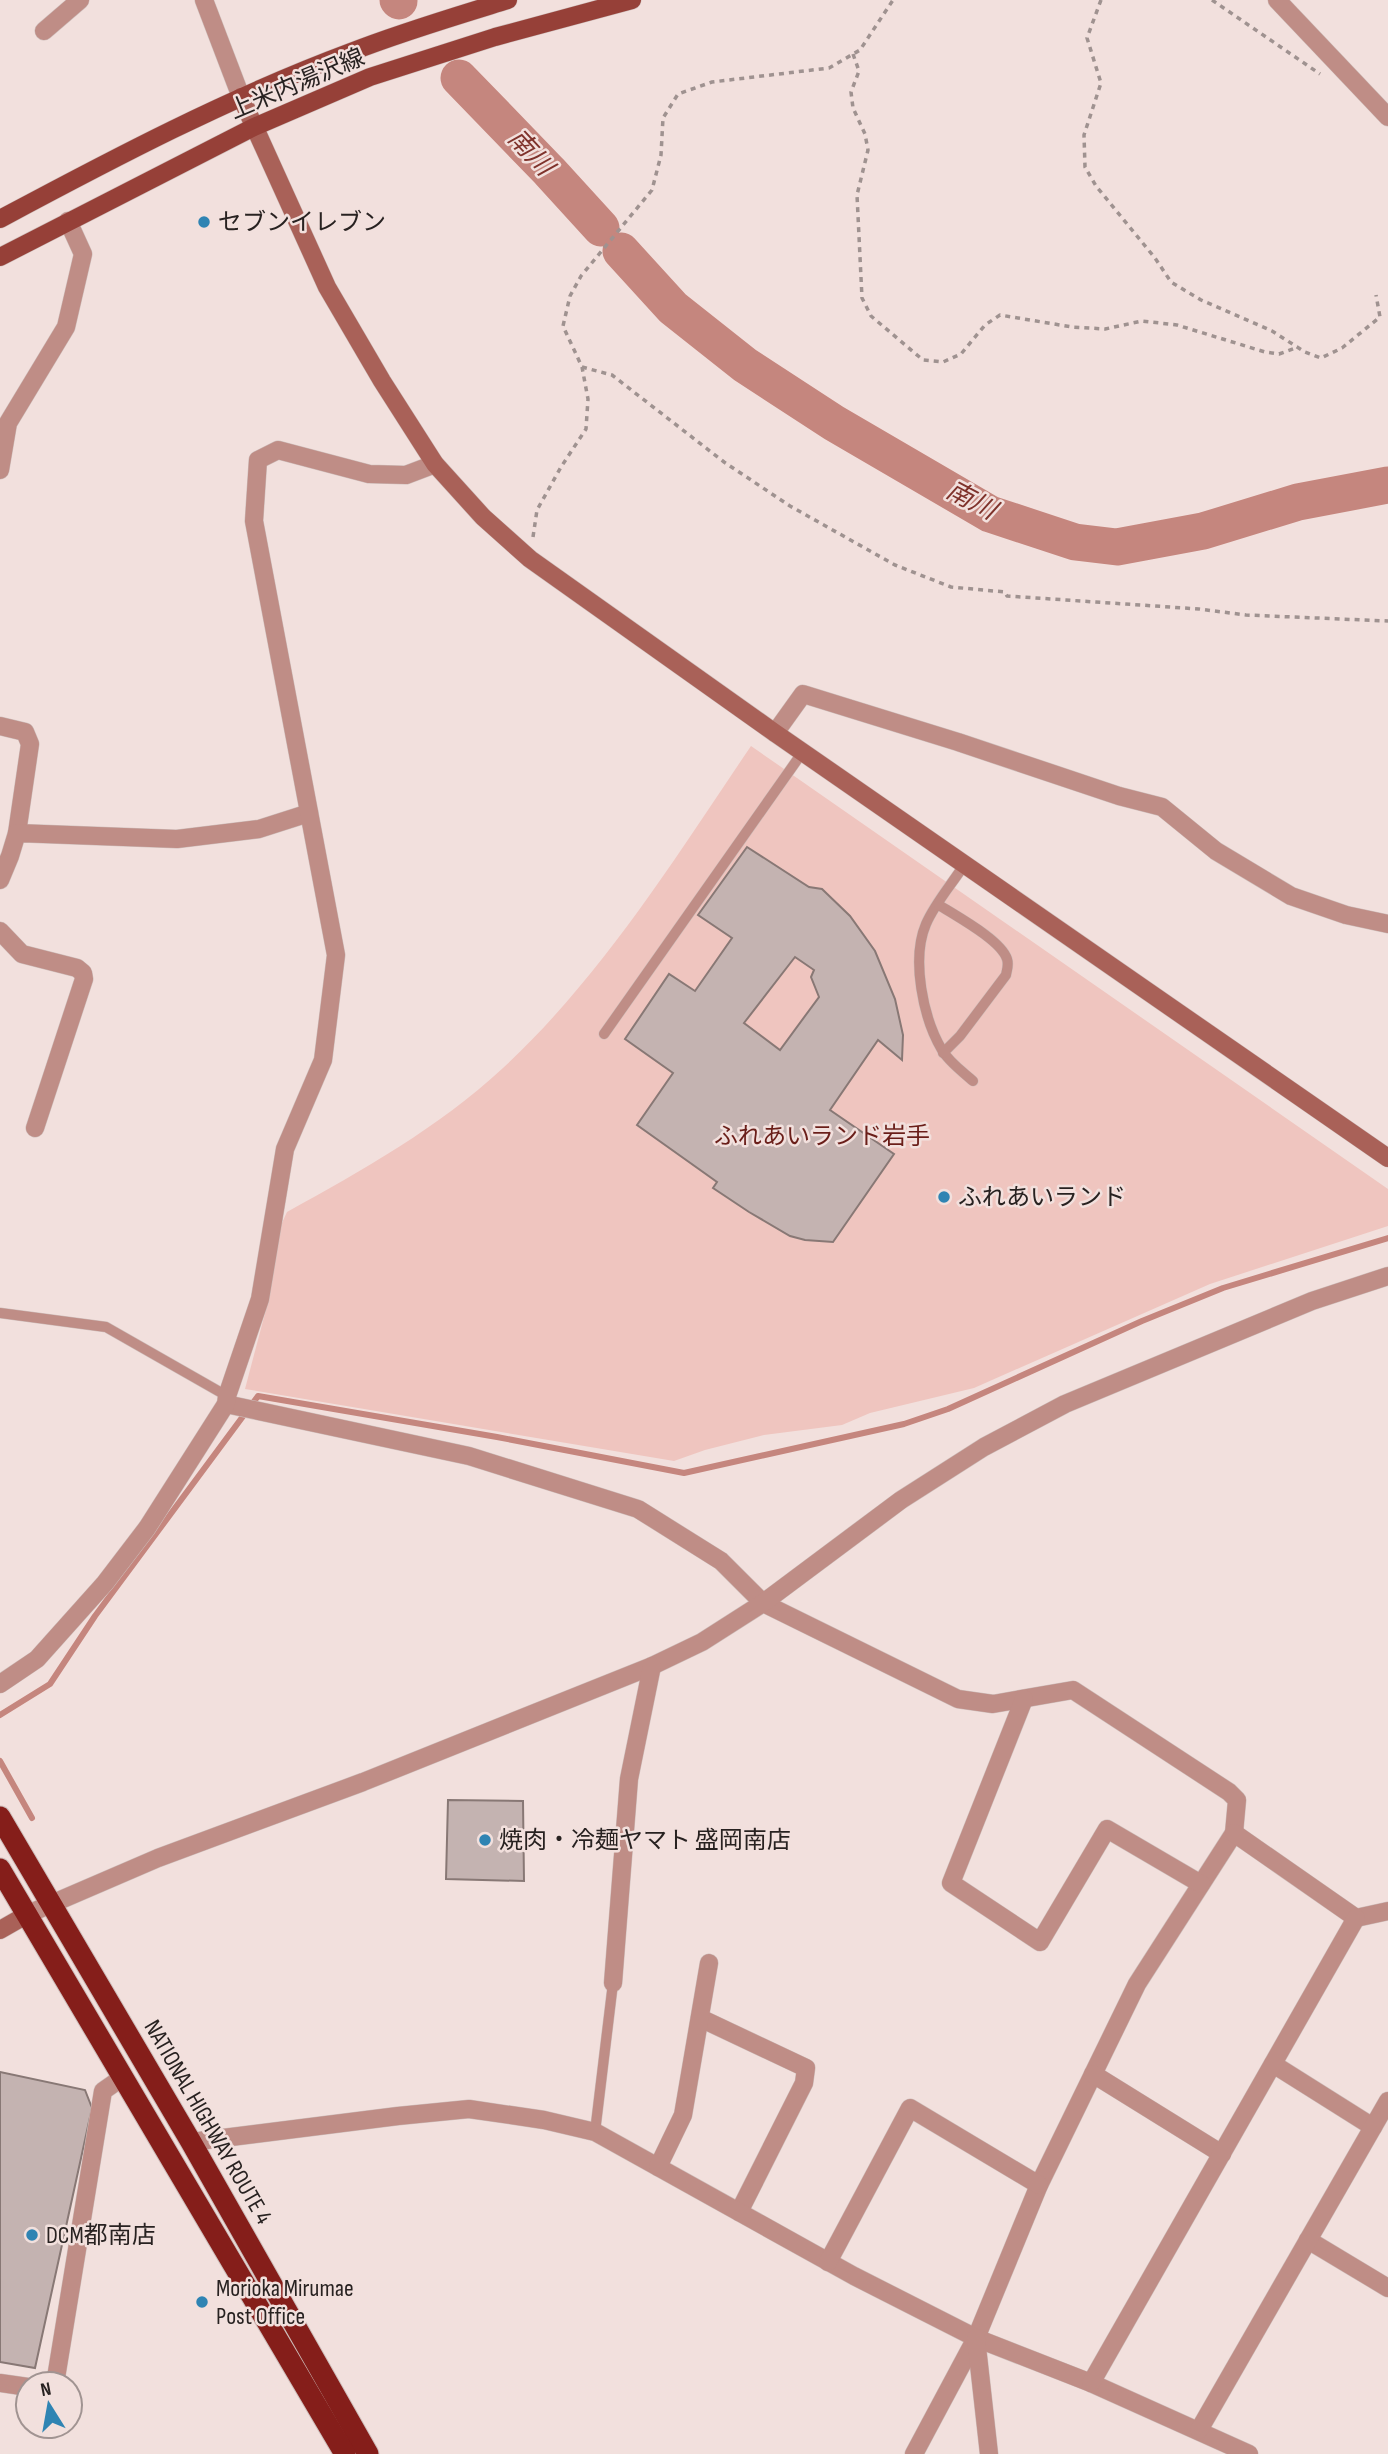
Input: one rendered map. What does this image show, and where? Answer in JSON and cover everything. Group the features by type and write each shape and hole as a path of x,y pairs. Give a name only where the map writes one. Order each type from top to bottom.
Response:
{"highway":[{"name":"NATIONAL HIGHWAY ROUTE 4","path":"0,1817 191,2142 368,2454"},
{"name":"NATIONAL HIGHWAY ROUTE 4","path":"0,1869 345,2454"}],"main road":[{"name":"上米内湯沢線","path":"0,219 241,97 352,51 508,0"},
{"name":"上米内湯沢線","path":"0,257 254,127 370,78 495,37 632,0"}],"street":[{"path":"44,31 80,0"},
{"path":"204,0 241,97 327,286 382,381 435,464 483,517 530,559 775,733 1388,1158"},
{"path":"1277,0 1388,117"},
{"path":"0,470 8,423 66,327 83,254 68,221"},
{"path":"0,1684 37,1659 105,1583 147,1528 229,1402 260,1299 285,1149 323,1060 336,955 254,521 258,460 278,450 369,474 407,475 435,464"},
{"path":"775,733 803,694 958,742 1119,796 1163,807 1216,851 1291,896 1346,915 1388,924"},
{"path":"0,726 25,732 30,744 17,833 0,880"},
{"path":"17,833 177,839 259,829 309,813"},
{"path":"0,931 22,954 77,968 83,973 84,979 35,1128"},
{"path":"0,1930 51,1903 652,1666 702,1642 763,1603 901,1500 984,1447 1065,1404 1312,1301 1388,1276"},
{"path":"229,1402 263,1412 469,1456 638,1509 722,1561 763,1603 958,1699 993,1704 1073,1690 1229,1792 1237,1800 1234,1832 1137,1984 1039,2186 976,2338 914,2454"},
{"path":"613,1983 629,1779 652,1666"},
{"path":"1024,1699 951,1883 1040,1942 1107,1829 1201,1884"},
{"path":"1234,1832 1356,1918 1388,1911"},
{"path":"1091,2383 1356,1918"},
{"path":"658,2167 683,2115 709,1963"},
{"path":"700,2018 806,2068 804,2083 739,2212"},
{"path":"1273,2064 1373,2127"},
{"path":"1094,2074 1222,2154"},
{"path":"57,2370 103,2091 123,2077"},
{"path":"1199,2430 1388,2101"},
{"path":"828,2262 910,2108 1039,2186"},
{"path":"191,2142 469,2109 544,2120 595,2132 828,2262 976,2338 1091,2383 1249,2454"},
{"path":"1308,2240 1388,2288"},
{"path":"976,2338 989,2454"}],"lane":[{"path":"604,1034 803,752"},
{"path":"964,864 926,925 919,956 927,1014 943,1053 973,1081"},
{"path":"939,905 1000,946 1009,964 1006,975 960,1036 943,1053"},
{"path":"0,1313 106,1327 229,1402"},
{"path":"595,2132 613,1983"}],"path":[{"path":"530,559 537,510 586,429 588,399 583,367 563,326 570,296 581,276 652,190 661,155 663,118 678,94 712,82 829,68 860,50 893,0"},
{"path":"1101,0 1087,38 1101,83 1084,135 1085,167 1096,186 1171,282 1200,300 1272,331 1321,358 1342,348 1380,317 1376,295"},
{"path":"1212,0 1320,74 1330,78"},
{"path":"853,54 859,71 851,92 853,108 865,134 868,150 857,195 862,298 871,316 923,360 943,362 961,354 985,325 1000,315 1072,327 1105,329 1142,321 1154,322 1177,325 1265,352 1279,354 1298,347"},
{"path":"583,367 612,375 724,462 790,506 895,565 951,587 1005,592 1007,596 1199,609 1246,615 1388,621"}],"green space":[{"name":"ふれあいランド岩手","path":"751,746 1388,1189 1388,1226 1210,1284 974,1388 870,1413 842,1425 764,1435 674,1461 245,1389 269,1298 281,1225 287,1212 372,1164 453,1110 503,1068 539,1032 573,994 636,914"}],"building":[{"path":"747,847 809,887 822,889 850,916 875,951 895,999 903,1035 902,1060 878,1040 830,1110 894,1154 833,1242 790,1236 749,1212 713,1188 717,1182 637,1125 673,1073 625,1039 669,974 695,991 732,938 698,915","holes":["795,957 814,970 811,977 819,997 780,1050 744,1023"]},
{"name":"焼肉・冷麺ヤマト 盛岡南店","path":"448,1800 523,1801 524,1881 446,1879"},
{"name":"DCM都南店","path":"0,2072 85,2090 92,2108 35,2368 0,2362"}],"waterway":[{"name":"南川","path":"459,78 601,228"},
{"name":"南川","path":"621,251 673,308 745,365 834,423 990,514 1075,542 1117,547 1203,531 1298,502 1388,485"},
{"path":"0,1715 50,1684 95,1616 258,1396 497,1437 684,1473 904,1424 948,1409 1142,1321 1223,1288 1388,1238"},
{"path":"0,1761 32,1818"}],"place":[{"name":"セブンイレブン","path":"204,222"},
{"name":"ふれあいランド","path":"944,1197"},
{"name":"焼肉・冷麺ヤマト 盛岡南店","path":"485,1840"},
{"name":"DCM都南店","path":"32,2235"},
{"name":"Morioka Mirumae Post Office","path":"202,2302"}]}
